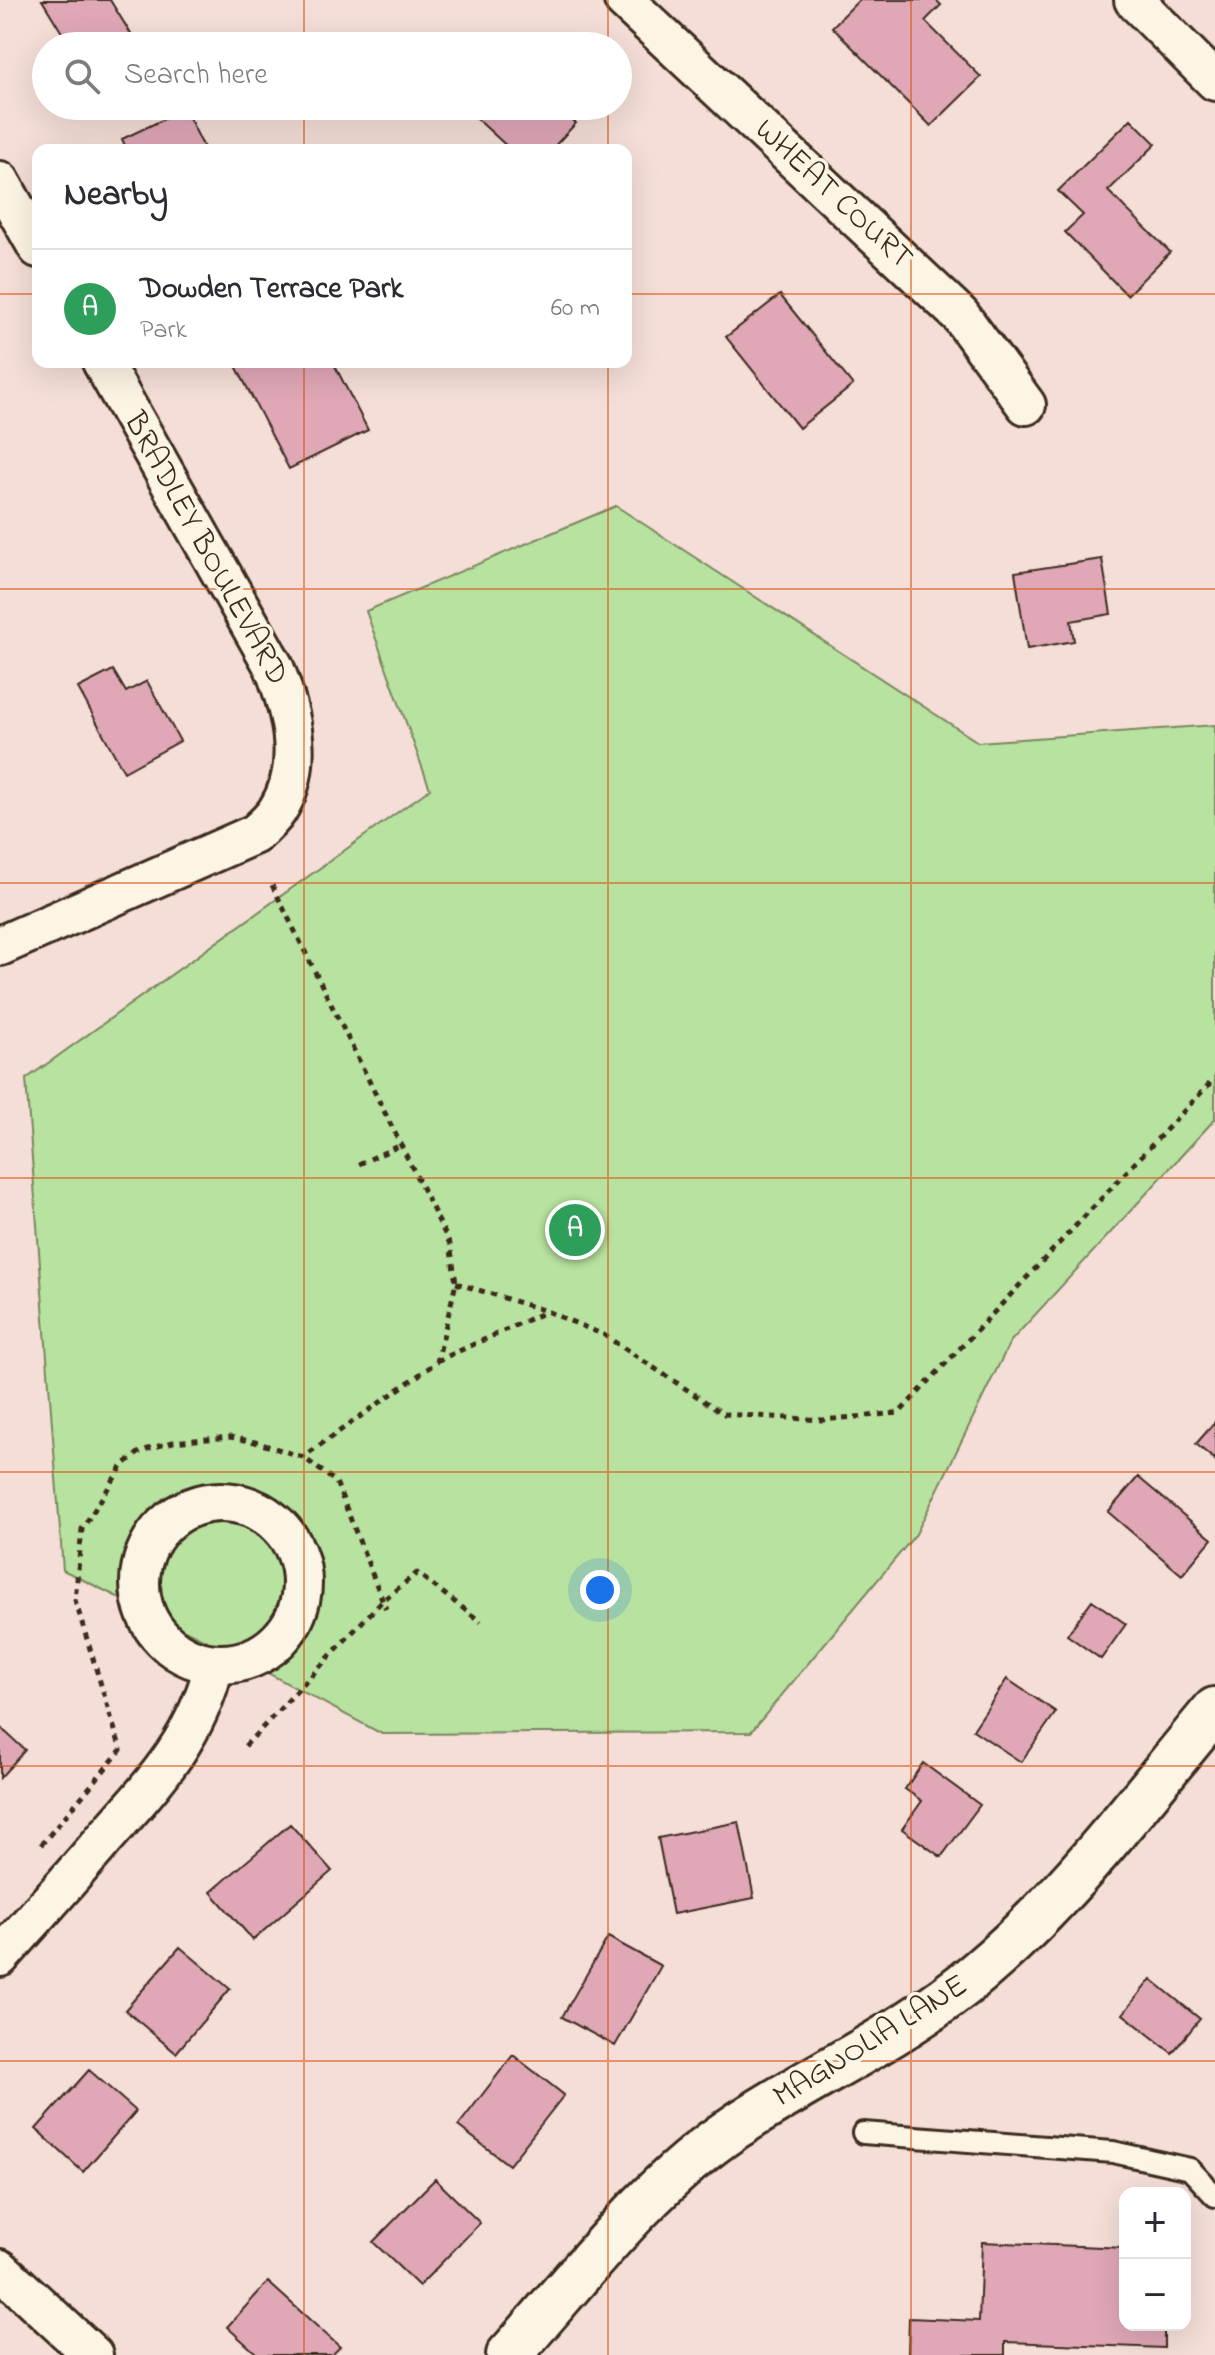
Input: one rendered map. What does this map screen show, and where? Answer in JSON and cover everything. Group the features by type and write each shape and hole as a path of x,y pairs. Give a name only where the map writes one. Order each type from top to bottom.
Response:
{"street":[{"name":"WHEAT COURT","path":"624,0 960,315 1026,405"},
{"path":"1134,0 1215,81"},
{"path":"0,181 32,237"},
{"name":"BRADLEY BOULEVARD","path":"0,946 255,834 276,813 290,784 295,749 291,719 274,667 105,368"},
{"path":"223,1502 256,1511 284,1533 296,1553 302,1575 301,1599 293,1620 280,1639 263,1652 242,1661 214,1665 176,1651 159,1636 146,1616 140,1594 140,1571 147,1549 160,1530 178,1514 199,1505 223,1502"},
{"path":"0,1957 162,1775 186,1740 209,1687 214,1665"},
{"name":"MAGNOLIA LANE","path":"509,2355 649,2198 684,2165 734,2127 904,2029 980,1972 1050,1907 1215,1710"},
{"path":"0,2269 93,2355"}],"lane":[{"path":"863,2133 1113,2152 1190,2169 1215,2196"}],"path":[{"path":"272,885 450,1244 456,1283 437,1362"},
{"path":"456,1283 546,1311 604,1335 724,1414 822,1420 899,1413 1215,1078"},
{"path":"359,1164 401,1145"},
{"path":"303,1457 437,1362 546,1311"},
{"path":"40,1847 121,1750 75,1600 82,1529 109,1483 123,1465 141,1451 173,1442 230,1437 303,1457 336,1482 386,1609"},
{"path":"245,1746 382,1601 417,1573 481,1622"}],"green space":[{"path":"616,506 978,742 1215,725 1215,1119 1010,1342 916,1534 751,1732 382,1734 215,1645 63,1570 26,1079 430,789 366,611"}],"building":[{"path":"42,0 110,0 130,32 82,32 62,32"},
{"path":"859,0 936,0 941,5 925,21 981,77 931,126 832,27"},
{"path":"1131,119 1156,144 1108,191 1170,252 1127,295 1065,232 1083,215 1058,191"},
{"path":"162,120 190,120 202,144 124,144 122,139"},
{"path":"478,120 573,120 576,123 557,144 504,144"},
{"path":"780,295 853,385 799,428 726,337"},
{"path":"237,368 336,368 368,430 289,469"},
{"path":"1102,559 1111,614 1071,621 1074,641 1027,649 1015,572"},
{"path":"113,670 126,692 147,681 180,741 124,772 78,688"},
{"path":"1215,1422 1215,1460 1196,1444"},
{"path":"1138,1477 1212,1539 1182,1575 1108,1512"},
{"path":"1092,1600 1126,1624 1101,1659 1067,1635"},
{"path":"1007,1679 1056,1712 1021,1762 973,1730"},
{"path":"0,1727 25,1750 0,1778"},
{"path":"923,1763 980,1805 941,1857 902,1829 922,1801 905,1789"},
{"path":"739,1822 754,1898 673,1914 658,1838"},
{"path":"290,1824 332,1871 253,1940 211,1892"},
{"path":"608,1937 661,1966 615,2046 562,2017"},
{"path":"180,1947 230,1989 176,2053 125,2010"},
{"path":"1151,1979 1200,2019 1172,2053 1123,2014"},
{"path":"513,2055 564,2095 509,2165 458,2126"},
{"path":"89,2070 136,2111 83,2172 36,2129"},
{"path":"435,2179 480,2223 419,2286 373,2242"},
{"path":"982,2242 1119,2248 1119,2331 1164,2331 1164,2348 1005,2342 1005,2355 908,2355 909,2318 979,2321"},
{"path":"268,2282 340,2347 332,2355 258,2355 227,2327"}],"place":[{"name":"Dowden Terrace Park","path":"575,1230"}]}
